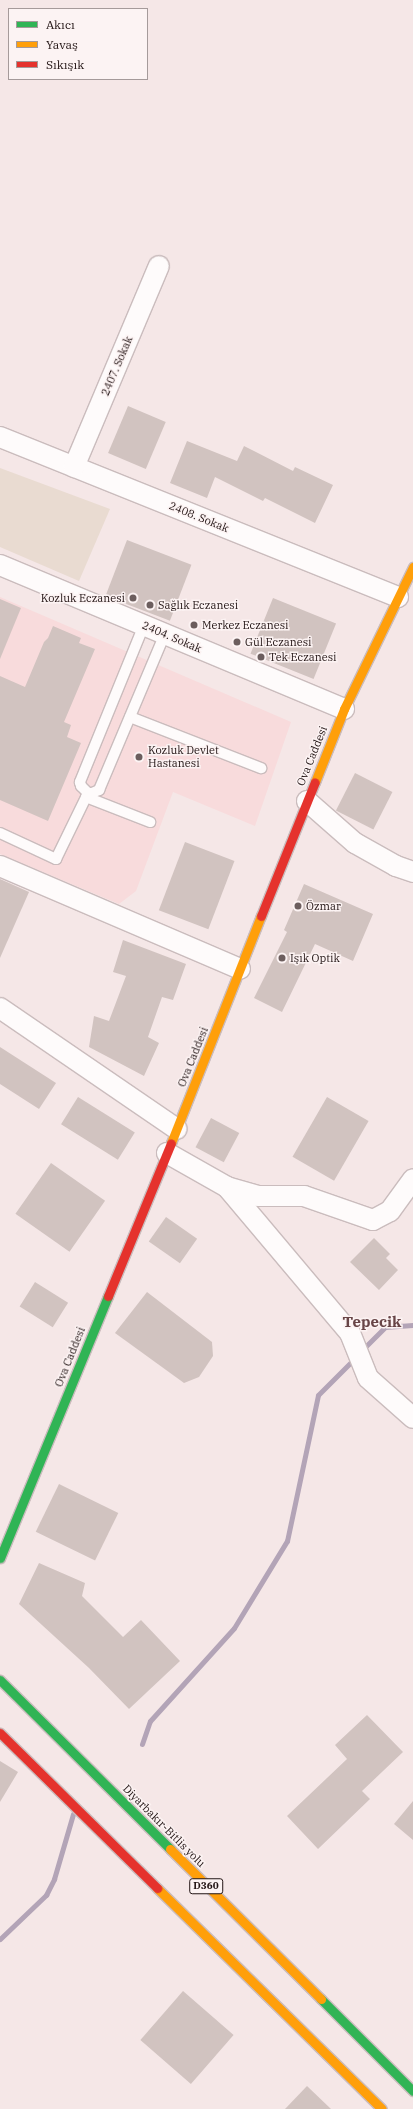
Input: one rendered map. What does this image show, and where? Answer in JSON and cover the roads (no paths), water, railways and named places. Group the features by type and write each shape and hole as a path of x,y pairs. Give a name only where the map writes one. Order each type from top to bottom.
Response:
{"main road":[{"name":"Ova Caddesi","path":"0,1558 177,1129 344,709 413,567"},
{"name":"Diyarbakır-Bitlis yolu","path":"0,1680 413,2091"},
{"path":"0,1733 382,2109"}],"street":[{"name":"2407. Sokak","path":"74,467 159,266"},
{"name":"2408. Sokak","path":"0,437 398,597"},
{"name":"2404. Sokak","path":"0,565 344,709"},
{"path":"307,801 355,843 396,866 413,872"},
{"path":"0,866 240,969"},
{"path":"0,1008 177,1129"},
{"path":"167,1153 227,1187 258,1196 304,1196 373,1220 390,1211 413,1179"},
{"path":"227,1187 350,1333 368,1378 413,1418"}],"lane":[{"path":"144,625 80,782 87,795 150,822"},
{"path":"87,795 99,790 165,634"},
{"path":"130,717 261,768"},
{"path":"0,833 56,859 87,795"}],"waterway":[{"path":"362,1350 385,1327 413,1325"},
{"path":"142,1744 150,1721 234,1628 287,1541 318,1395 355,1358"},
{"path":"0,1939 46,1895 54,1879 73,1814"}],"place":[{"name":"Kozluk Eczanesi","path":"133,598"},
{"name":"Sağlık Eczanesi","path":"150,605"},
{"name":"Merkez Eczanesi","path":"194,625"},
{"name":"Gül Eczanesi","path":"237,642"},
{"name":"Tek Eczanesi","path":"261,657"},
{"name":"Kozluk Devlet Hastanesi","path":"139,757"},
{"name":"Özmar","path":"298,906"},
{"name":"Işık Optik","path":"282,958"}],"district":[{"name":"Tepecik","path":"372,1322"}]}
